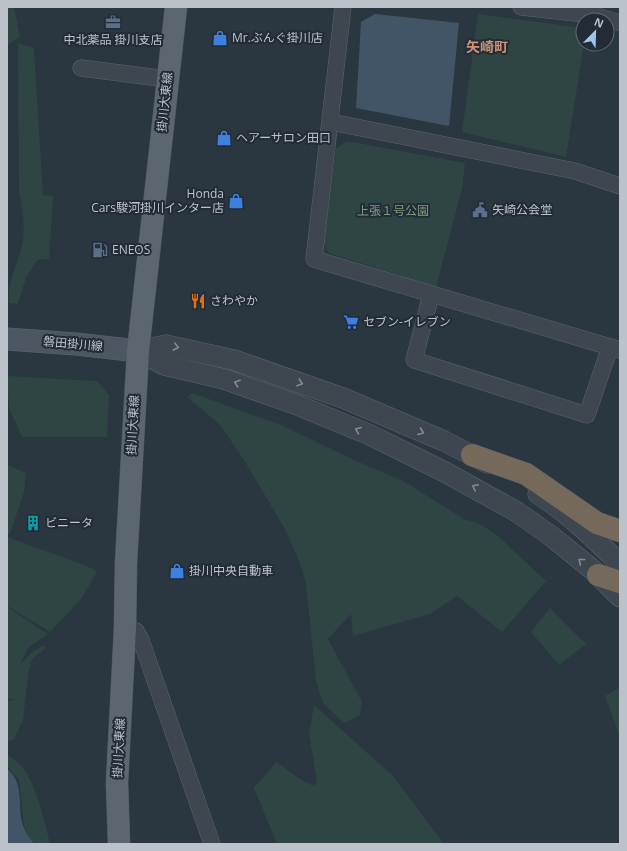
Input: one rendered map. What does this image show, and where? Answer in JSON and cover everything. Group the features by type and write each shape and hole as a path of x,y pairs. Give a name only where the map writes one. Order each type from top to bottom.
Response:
{"highway":[{"path":"472,455 526,474 597,523 620,531"},
{"path":"598,575 620,582"}],"main road":[{"name":"掛川大東線","path":"119,844 117,782 125,628 126,563 138,352 176,7"},
{"name":"磐田掛川線","path":"7,339 76,344 138,352"}],"street":[{"path":"343,7 331,122 314,259 431,295 615,348 587,415 414,360 431,295"},
{"path":"521,7 594,15 620,23"},
{"path":"81,68 167,79"},
{"path":"331,122 575,171 620,186"},
{"path":"138,352 166,344 234,360 343,398 498,468 552,502 593,536 620,564"},
{"path":"138,352 164,365 224,379 264,392 368,434 476,487 518,512 552,536 598,575 620,597"},
{"path":"125,628 136,631 142,640 212,844"}],"green space":[{"path":"7,7 14,7 20,37 7,45"},
{"path":"478,14 575,27 575,52 583,52 566,157 462,132"},
{"path":"18,43 34,48 43,195 53,196 49,259 37,260 26,278 18,304 9,303 9,295 11,279 24,234 19,191"},
{"name":"上張１号公園","path":"347,141 465,163 462,189 436,287 329,253 323,242 336,149"},
{"path":"7,376 97,381 109,395 107,437 22,437 9,408"},
{"path":"192,393 281,425 352,459 405,482 464,519 480,524 498,536 546,581 502,632 457,596 430,614 353,636 351,614 328,639 362,702 360,715 344,723 323,703 316,681 306,585 301,566 285,529 244,460 220,425 187,397"},
{"path":"7,465 26,473 24,492 10,534 7,534"},
{"path":"7,537 97,571 82,598 50,632 7,606"},
{"path":"7,607 48,634 28,648 20,665 31,653 42,646 47,647 32,659 29,670 23,720 14,739 7,742 7,701 17,700 7,698"},
{"path":"550,608 586,644 559,665 531,632"},
{"path":"620,687 620,737 605,696"},
{"path":"314,705 393,776 444,844 277,844 254,788 276,762 303,781 314,786 317,782 309,733"},
{"path":"7,756 16,760 24,769 30,780 41,808 50,844 34,844 24,827 19,780 7,766"}],"water":[{"path":"375,14 459,23 449,126 356,108 361,22"},
{"path":"7,769 17,781 22,821 25,830 34,844 7,844"}],"place":[{"name":"中北薬品 掛川支店","path":"113,22"},
{"name":"Mr.ぶんぐ掛川店","path":"220,38"},
{"name":"ヘアーサロン田口","path":"224,138"},
{"name":"Honda Cars駿河掛川インター店","path":"236,201"},
{"name":"矢崎公会堂","path":"480,210"},
{"name":"ENEOS","path":"100,250"},
{"name":"さわやか","path":"198,301"},
{"name":"セブン-イレブン","path":"351,322"},
{"name":"ビニータ","path":"33,523"},
{"name":"掛川中央自動車","path":"177,571"}],"district":[{"name":"矢崎町","path":"487,47"}]}
